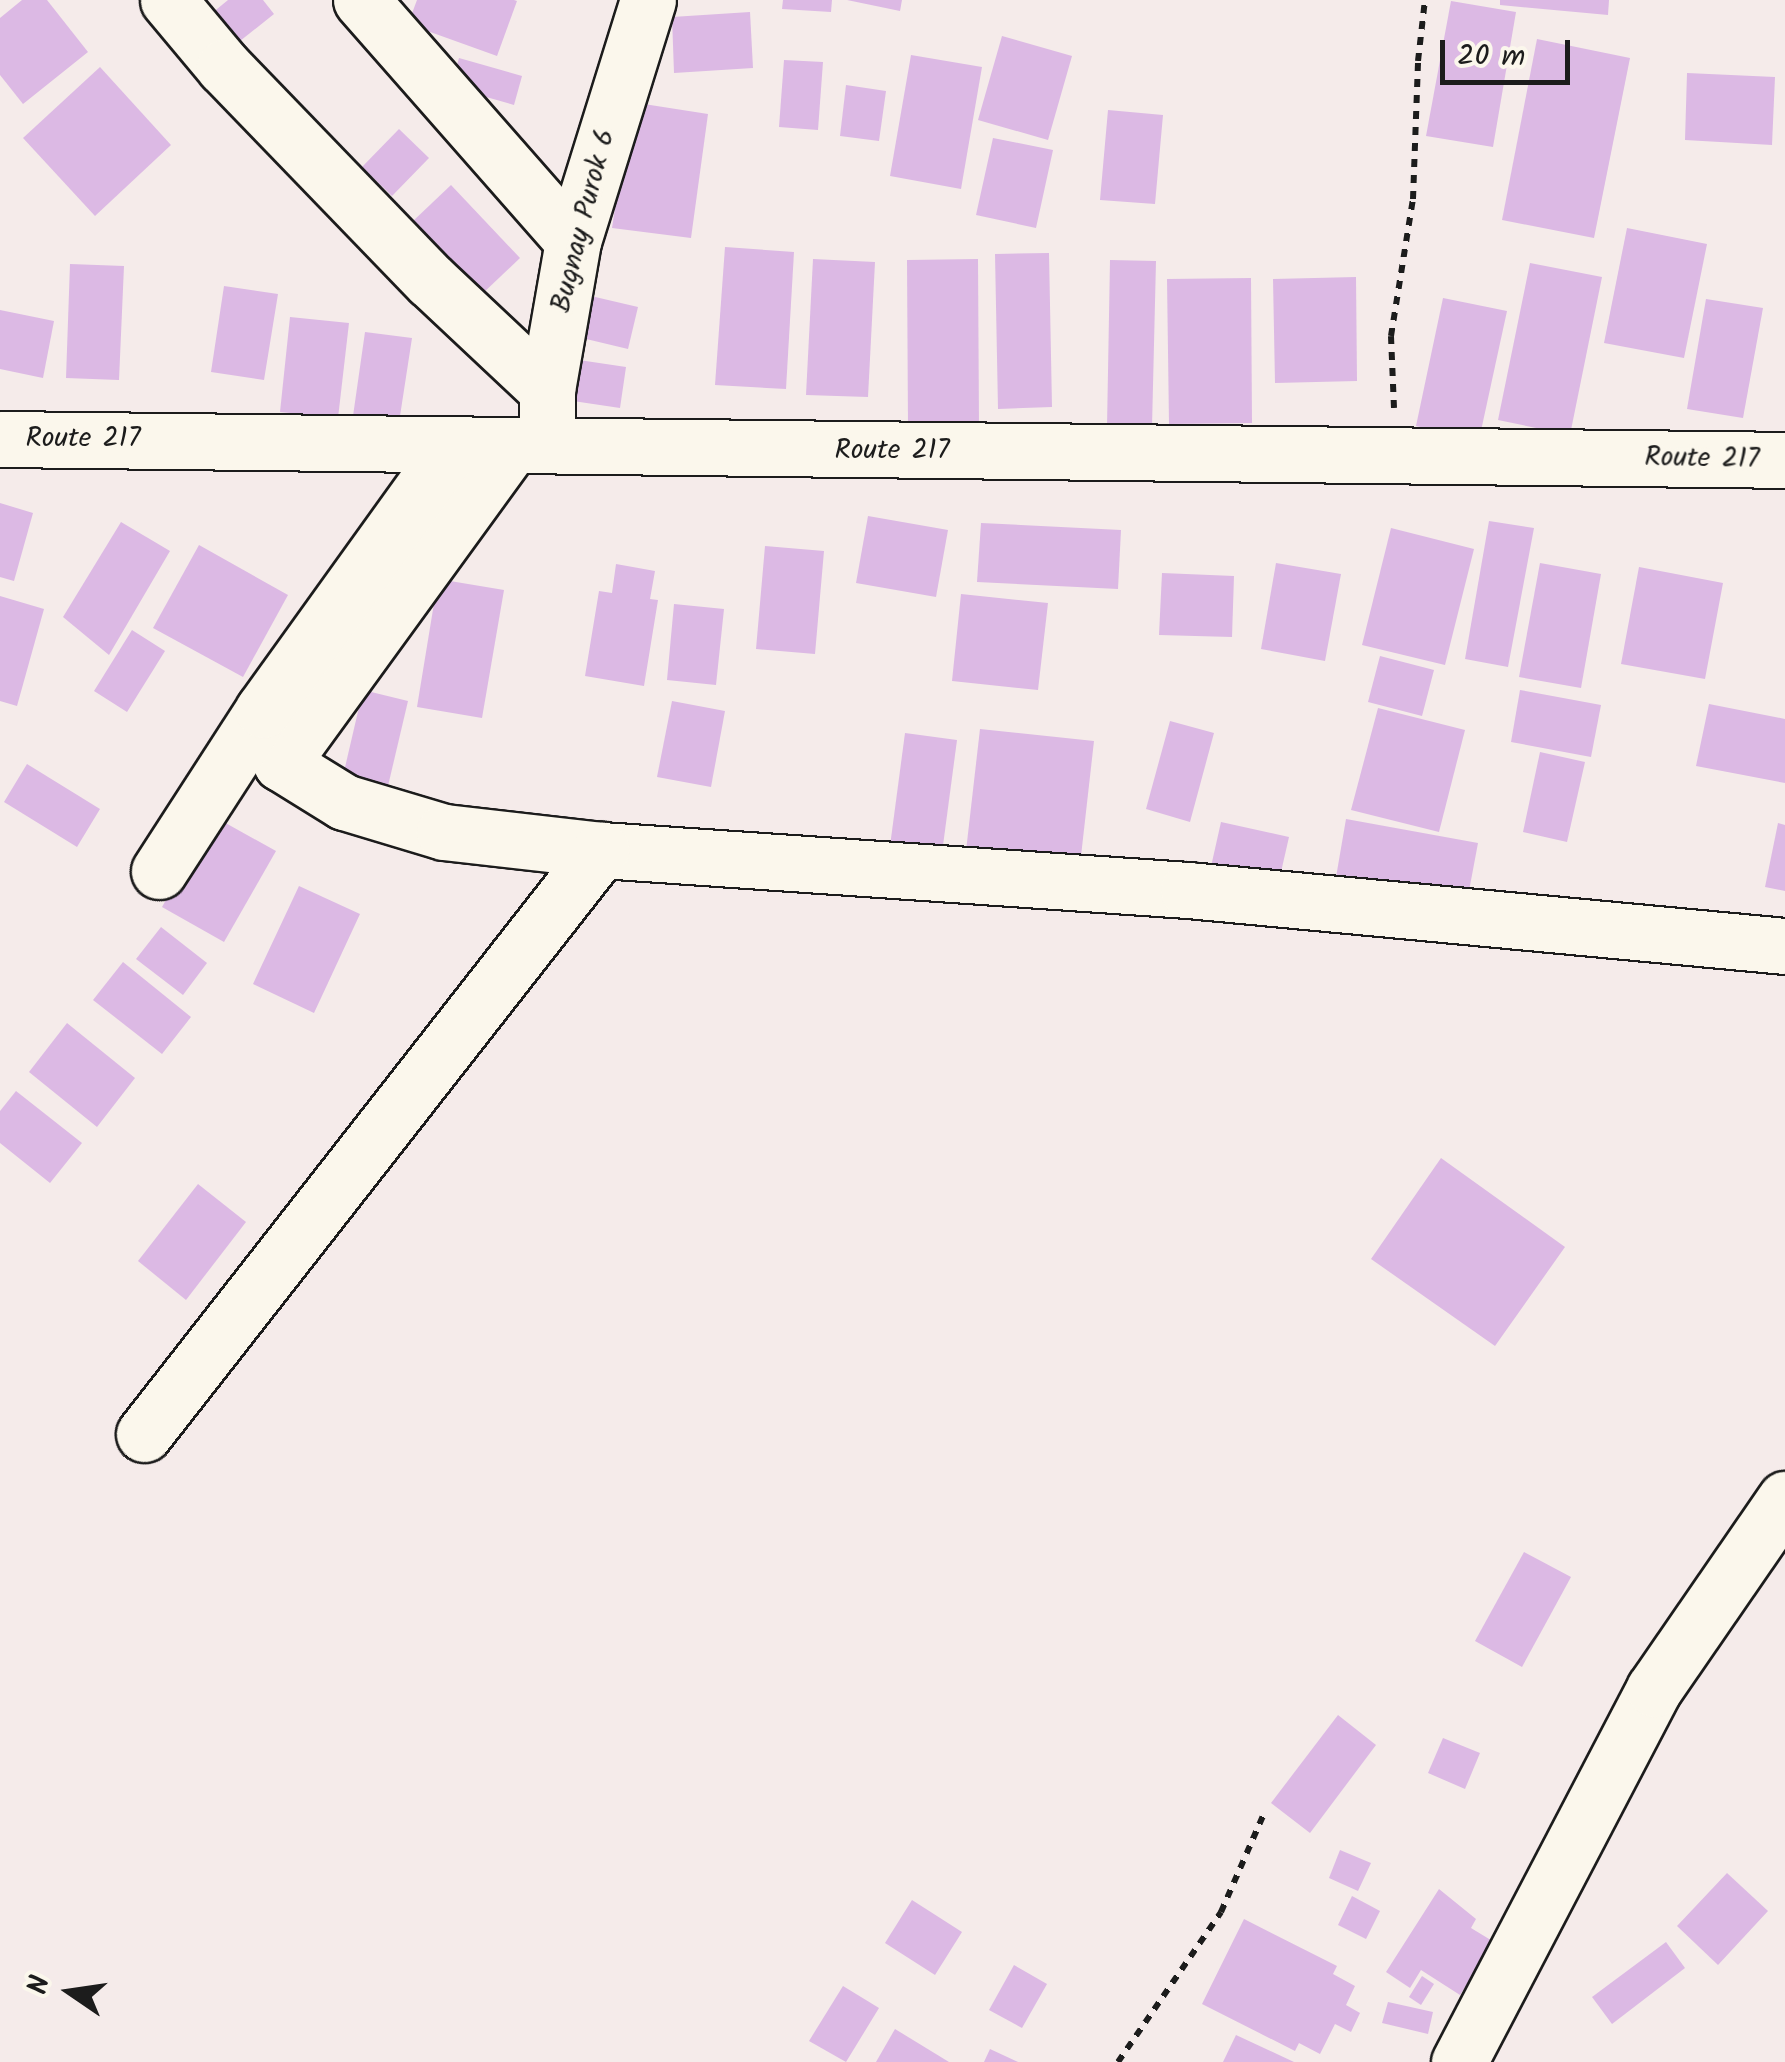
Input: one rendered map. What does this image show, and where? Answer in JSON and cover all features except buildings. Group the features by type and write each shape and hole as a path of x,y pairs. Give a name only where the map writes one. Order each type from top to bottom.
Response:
{"street":[{"path":"168,0 224,67 430,280 547,390"},
{"path":"361,0 573,241"},
{"name":"Bugnay Purok 6","path":"529,447 547,390 573,241 648,0"},
{"name":"Route 217","path":"0,439 1785,460"},
{"path":"160,871 262,710 453,446"},
{"path":"529,447 282,763 344,802 376,815 444,832 601,850 1188,890 1785,946"},
{"path":"144,1434 601,850"},
{"path":"1459,2062 1654,1689 1785,1499"}],"path":[{"path":"1396,454 1391,336 1413,198 1418,61 1425,0"},
{"path":"1118,2062 1221,1912 1263,1816"}]}
